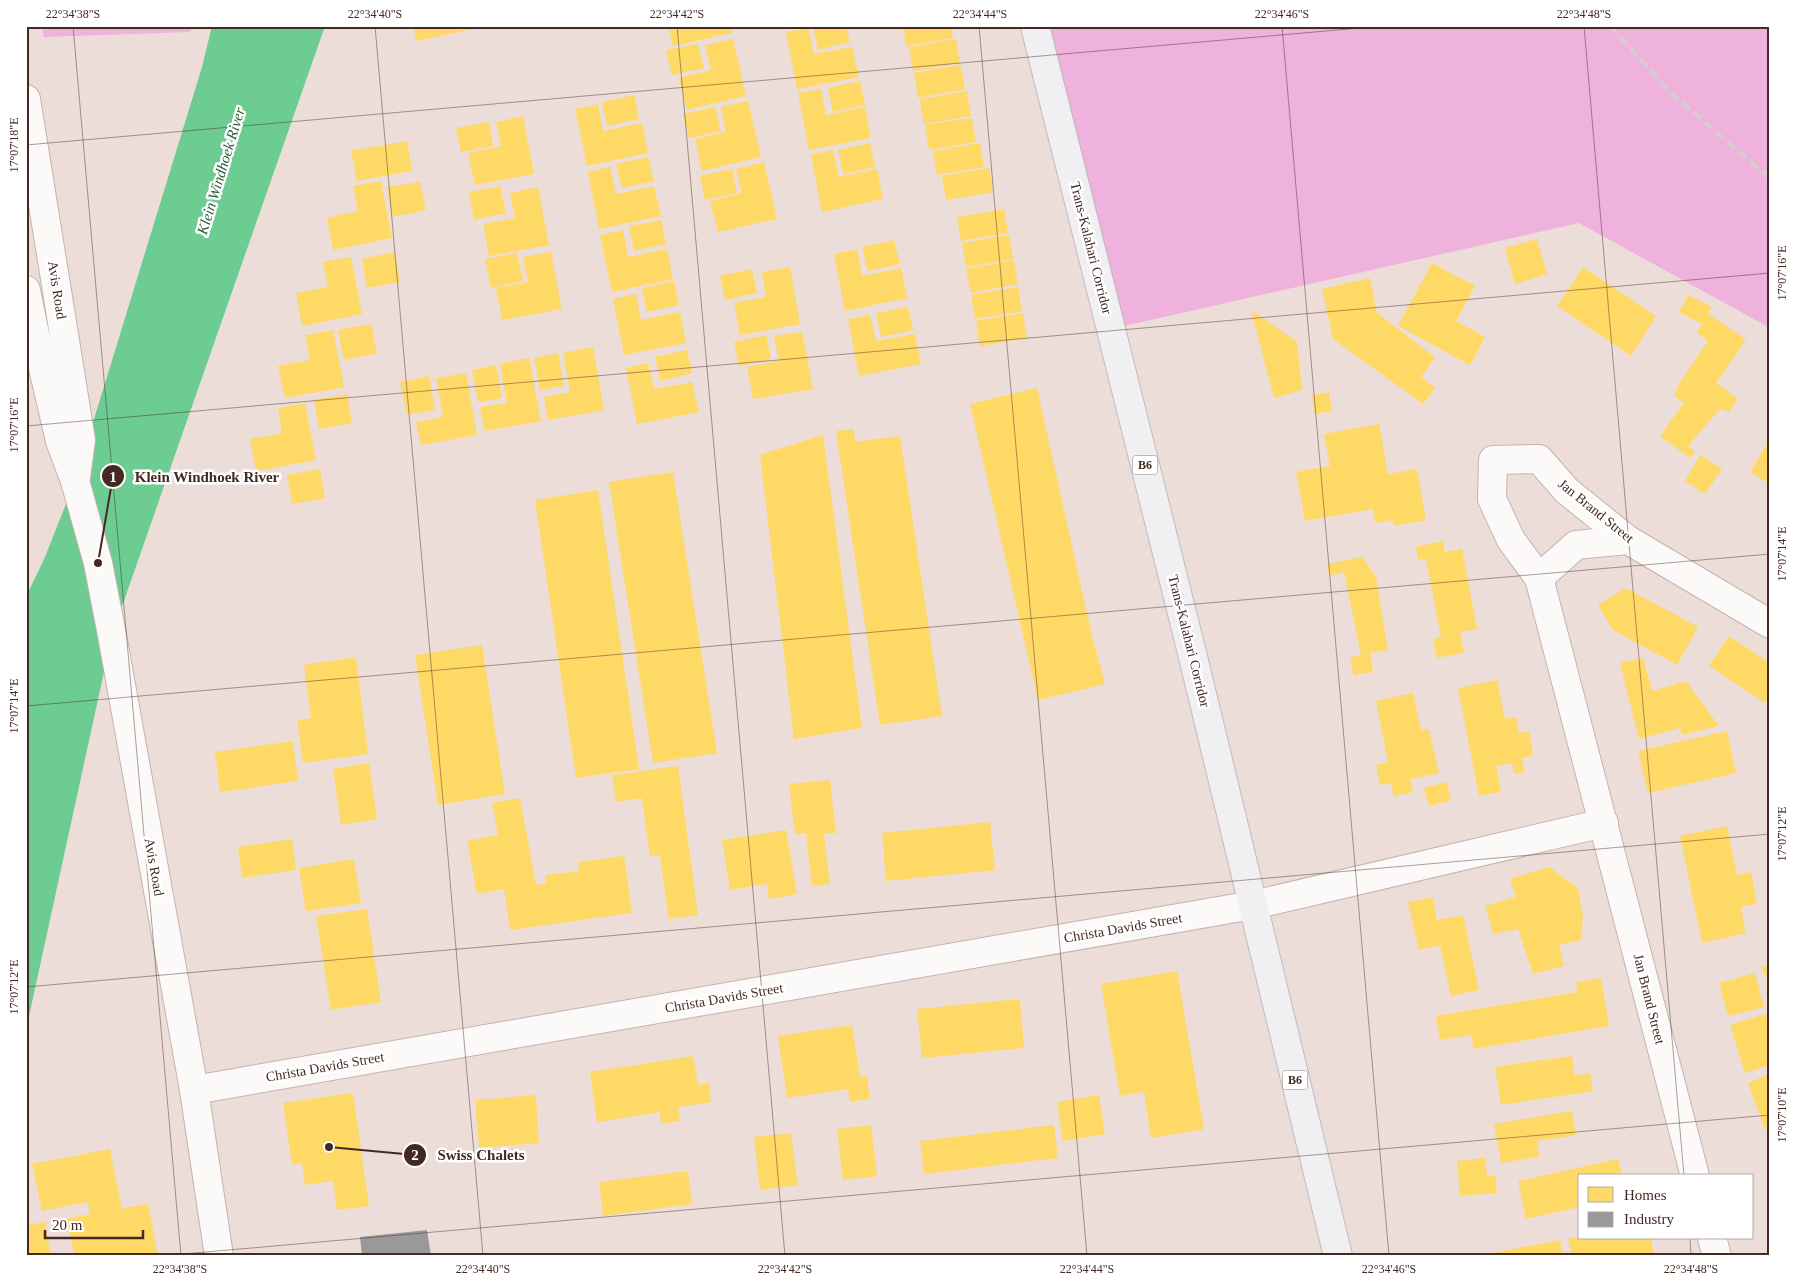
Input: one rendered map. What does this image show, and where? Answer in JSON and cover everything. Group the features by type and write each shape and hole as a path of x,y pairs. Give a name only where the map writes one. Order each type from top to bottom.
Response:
{"highway":[{"name":"Trans-Kalahari Corridor","path":"1036,26 1338,1256"}],"street":[{"name":"Avis Road","path":"27,107 81,440 75,481"},
{"name":"Avis Road","path":"26,290 60,441 75,481 98,563 194,1090 219,1256"},
{"name":"Jan Brand Street","path":"1694,1174 1539,578 1511,540 1492,499 1494,460 1539,460 1567,491 1628,540 1770,624"},
{"path":"1539,578 1576,545 1628,540"},
{"path":"1253,905 1604,823"},
{"name":"Christa Davids Street","path":"194,1090 1253,905"},
{"path":"1713,1240 1717,1256"}],"shaded area":[{"path":"42,26 192,26 190,32 44,37"},
{"path":"1042,26 1770,26 1770,328 1579,223 1111,329"}],"water":[{"path":"212,26 325,26 112,635 26,1030 26,597 45,557 75,481 202,67"}],"building: Homes":[{"path":"413,26 477,26 478,28 416,41"},
{"path":"668,26 731,26 732,33 673,46"},
{"path":"813,26 846,26 850,42 818,50"},
{"path":"903,26 951,26 953,38 906,46"},
{"path":"808,28 814,54 852,47 859,77 797,89 786,32"},
{"path":"733,39 746,96 687,110 679,78 711,70 705,45"},
{"path":"956,39 960,63 913,71 909,47"},
{"path":"698,44 704,68 672,75 666,50"},
{"path":"961,65 965,89 918,98 914,73"},
{"path":"860,81 865,105 833,112 828,88"},
{"path":"821,89 826,115 865,107 871,138 809,150 798,93"},
{"path":"967,91 971,116 924,124 920,99"},
{"path":"634,95 639,119 607,126 602,102"},
{"path":"748,101 761,157 702,171 695,139 726,132 721,107"},
{"path":"598,104 603,131 642,123 648,153 587,166 575,109"},
{"path":"715,107 721,131 689,138 683,114"},
{"path":"523,116 534,174 475,185 468,153 501,146 496,122"},
{"path":"972,118 976,142 929,150 925,125"},
{"path":"489,122 493,146 461,152 456,128"},
{"path":"407,141 412,171 357,181 351,151"},
{"path":"870,143 875,167 843,174 838,150"},
{"path":"980,143 984,167 937,175 933,151"},
{"path":"833,150 839,177 877,169 883,199 822,212 811,155"},
{"path":"648,157 654,181 622,188 616,164"},
{"path":"764,162 777,219 718,232 710,201 742,193 736,169"},
{"path":"610,167 616,194 654,186 661,216 599,229 588,172"},
{"path":"989,168 993,192 946,200 942,176"},
{"path":"732,169 737,193 705,200 700,176"},
{"path":"381,181 392,238 333,250 327,218 358,211 353,186"},
{"path":"420,182 426,210 392,217 387,187"},
{"path":"500,186 506,213 474,220 469,192"},
{"path":"538,187 549,245 489,256 483,224 515,218 510,193"},
{"path":"1004,209 1008,233 961,241 957,217"},
{"path":"661,220 666,244 634,251 629,226"},
{"path":"623,230 628,257 667,249 673,279 612,292 600,235"},
{"path":"1009,235 1013,259 966,267 962,243"},
{"path":"1537,239 1547,274 1515,284 1505,248"},
{"path":"894,240 900,264 868,271 862,247"},
{"path":"857,249 862,276 901,268 907,298 845,311 834,254"},
{"path":"395,252 400,282 367,288 362,259"},
{"path":"551,252 562,309 502,320 496,288 528,282 523,257"},
{"path":"517,253 523,281 491,288 485,259"},
{"path":"351,257 362,314 302,326 296,293 328,287 323,262"},
{"path":"1014,260 1018,284 971,293 966,269"},
{"path":"1432,263 1475,286 1456,321 1485,337 1470,365 1398,326"},
{"path":"790,267 800,324 740,335 734,303 766,297 762,272"},
{"path":"1583,267 1656,316 1631,356 1557,306"},
{"path":"752,269 757,293 725,300 720,276"},
{"path":"1370,278 1377,313 1435,357 1421,377 1435,388 1423,404 1333,339 1322,289"},
{"path":"674,281 679,305 647,312 642,288"},
{"path":"1018,287 1022,311 975,319 971,295"},
{"path":"636,294 641,320 680,312 686,343 624,355 613,299"},
{"path":"1688,295 1712,307 1708,313 1746,340 1716,383 1738,399 1729,412 1720,409 1688,446 1695,451 1690,458 1660,436 1684,403 1674,396 1680,382 1708,341 1697,333 1702,324 1679,312"},
{"path":"908,307 913,330 881,337 876,313"},
{"path":"1251,310 1297,342 1302,390 1274,398"},
{"path":"1023,313 1027,338 980,346 976,321"},
{"path":"870,315 876,341 915,334 921,364 859,376 848,319"},
{"path":"371,324 377,353 344,360 338,330"},
{"path":"333,330 344,387 285,398 278,366 310,360 305,335"},
{"path":"802,332 813,389 753,399 747,367 779,361 774,336"},
{"path":"766,335 771,359 739,366 734,342"},
{"path":"593,347 604,410 548,420 544,397 570,392 563,353"},
{"path":"687,350 692,373 660,381 655,357"},
{"path":"558,353 564,386 540,390 534,358"},
{"path":"529,358 541,421 485,431 480,407 507,403 500,364"},
{"path":"648,363 654,389 692,382 699,412 637,424 626,368"},
{"path":"496,365 502,398 478,402 472,370"},
{"path":"466,373 477,435 421,445 416,422 443,417 436,378"},
{"path":"429,376 435,410 407,415 400,382"},
{"path":"1037,388 1092,636 1105,684 1038,700 970,404"},
{"path":"1329,392 1332,411 1315,414 1312,395"},
{"path":"347,394 352,423 319,429 314,400"},
{"path":"305,403 316,460 256,471 250,439 282,433 278,408"},
{"path":"1379,424 1388,474 1417,469 1426,520 1394,526 1393,520 1375,523 1373,509 1305,521 1296,472 1330,466 1324,434"},
{"path":"854,429 855,442 900,436 942,716 880,725 836,431"},
{"path":"823,435 862,728 794,739 760,455"},
{"path":"1770,439 1770,484 1750,472"},
{"path":"1700,455 1722,469 1705,494 1685,481"},
{"path":"320,469 325,498 292,504 287,475"},
{"path":"673,472 717,753 653,763 609,482"},
{"path":"598,490 639,769 576,778 535,500"},
{"path":"1443,541 1445,552 1462,549 1477,629 1460,632 1464,653 1437,658 1433,639 1441,637 1426,559 1418,560 1416,547"},
{"path":"1362,557 1376,577 1388,650 1370,653 1373,672 1354,675 1350,658 1361,655 1344,572 1330,576 1327,564"},
{"path":"1626,588 1698,627 1677,665 1613,630 1598,605"},
{"path":"1729,636 1770,663 1770,696 1765,703 1709,666"},
{"path":"482,645 505,794 438,805 415,655"},
{"path":"356,657 368,754 303,763 297,720 311,718 304,665"},
{"path":"1643,658 1652,691 1686,681 1719,726 1682,735 1680,728 1639,739 1620,663"},
{"path":"1497,680 1505,719 1516,717 1519,733 1529,731 1533,755 1522,758 1525,772 1514,774 1512,763 1496,766 1501,792 1479,796 1458,688"},
{"path":"1413,693 1421,730 1429,729 1439,773 1410,779 1413,792 1394,796 1391,783 1380,785 1376,765 1388,762 1376,701"},
{"path":"1727,731 1736,773 1648,793 1638,751"},
{"path":"293,741 298,781 220,792 215,752"},
{"path":"369,763 377,819 341,825 333,769"},
{"path":"678,766 698,915 669,919 660,855 650,856 642,798 616,802 612,775"},
{"path":"830,780 836,833 824,834 830,884 812,886 806,833 795,834 789,784"},
{"path":"1447,782 1451,800 1429,806 1424,788"},
{"path":"520,798 536,885 546,883 545,875 579,871 578,862 624,856 632,913 510,930 504,889 477,894 467,841 498,835 492,803"},
{"path":"990,822 995,870 886,881 882,833"},
{"path":"1727,826 1737,875 1751,872 1757,903 1741,907 1746,933 1702,943 1680,836"},
{"path":"786,830 797,894 769,899 767,884 730,890 722,840"},
{"path":"292,839 296,870 242,878 238,847"},
{"path":"354,859 361,903 306,911 299,868"},
{"path":"1549,867 1578,888 1583,916 1581,940 1559,945 1564,966 1533,974 1518,929 1493,934 1485,906 1516,897 1510,879"},
{"path":"1433,897 1437,920 1463,915 1479,990 1451,996 1440,945 1419,950 1408,902"},
{"path":"367,909 381,1002 331,1010 316,916"},
{"path":"1770,963 1770,982 1761,968"},
{"path":"1177,971 1204,1129 1151,1138 1144,1092 1120,1096 1101,984"},
{"path":"1755,973 1764,1007 1728,1016 1719,983"},
{"path":"1601,978 1609,1026 1474,1049 1471,1035 1440,1040 1436,1016 1577,992 1576,983"},
{"path":"1020,999 1024,1048 922,1058 917,1009"},
{"path":"1765,1014 1770,1028 1770,1065 1745,1073 1730,1025"},
{"path":"852,1025 860,1077 867,1076 870,1099 850,1102 848,1089 787,1098 778,1036"},
{"path":"693,1056 698,1085 709,1083 711,1102 678,1107 680,1121 661,1124 660,1112 597,1122 590,1072"},
{"path":"1572,1056 1575,1076 1590,1073 1593,1091 1501,1105 1495,1067"},
{"path":"1770,1074 1770,1127 1765,1129 1748,1083"},
{"path":"353,1093 369,1206 337,1210 333,1181 305,1185 302,1163 292,1165 283,1103"},
{"path":"536,1095 539,1143 479,1148 475,1100"},
{"path":"1099,1095 1105,1134 1063,1141 1057,1102"},
{"path":"1572,1111 1576,1135 1537,1141 1539,1157 1501,1163 1494,1124"},
{"path":"871,1125 877,1176 843,1180 837,1129"},
{"path":"1054,1125 1058,1158 924,1174 920,1141"},
{"path":"791,1133 798,1185 760,1190 754,1137"},
{"path":"110,1149 122,1209 148,1203 158,1256 74,1256 67,1219 90,1214 88,1202 42,1211 32,1164"},
{"path":"1485,1158 1487,1176 1495,1175 1497,1193 1460,1196 1457,1161"},
{"path":"1618,1159 1622,1174 1578,1174 1578,1207 1526,1219 1518,1181"},
{"path":"688,1171 692,1204 603,1216 599,1182"},
{"path":"45,1222 51,1256 26,1256 26,1225"},
{"path":"1578,1236 1578,1240 1651,1240 1654,1256 1572,1256 1568,1239"},
{"path":"1560,1240 1563,1256 1488,1256 1488,1254"}],"building: Industry":[{"path":"427,1230 431,1256 362,1256 360,1237"}],"railway":[{"path":"1610,26 1671,93 1770,178"}],"place":[{"name":"Klein Windhoek River","path":"98,563"},
{"name":"Swiss Chalets","path":"329,1147"}]}
